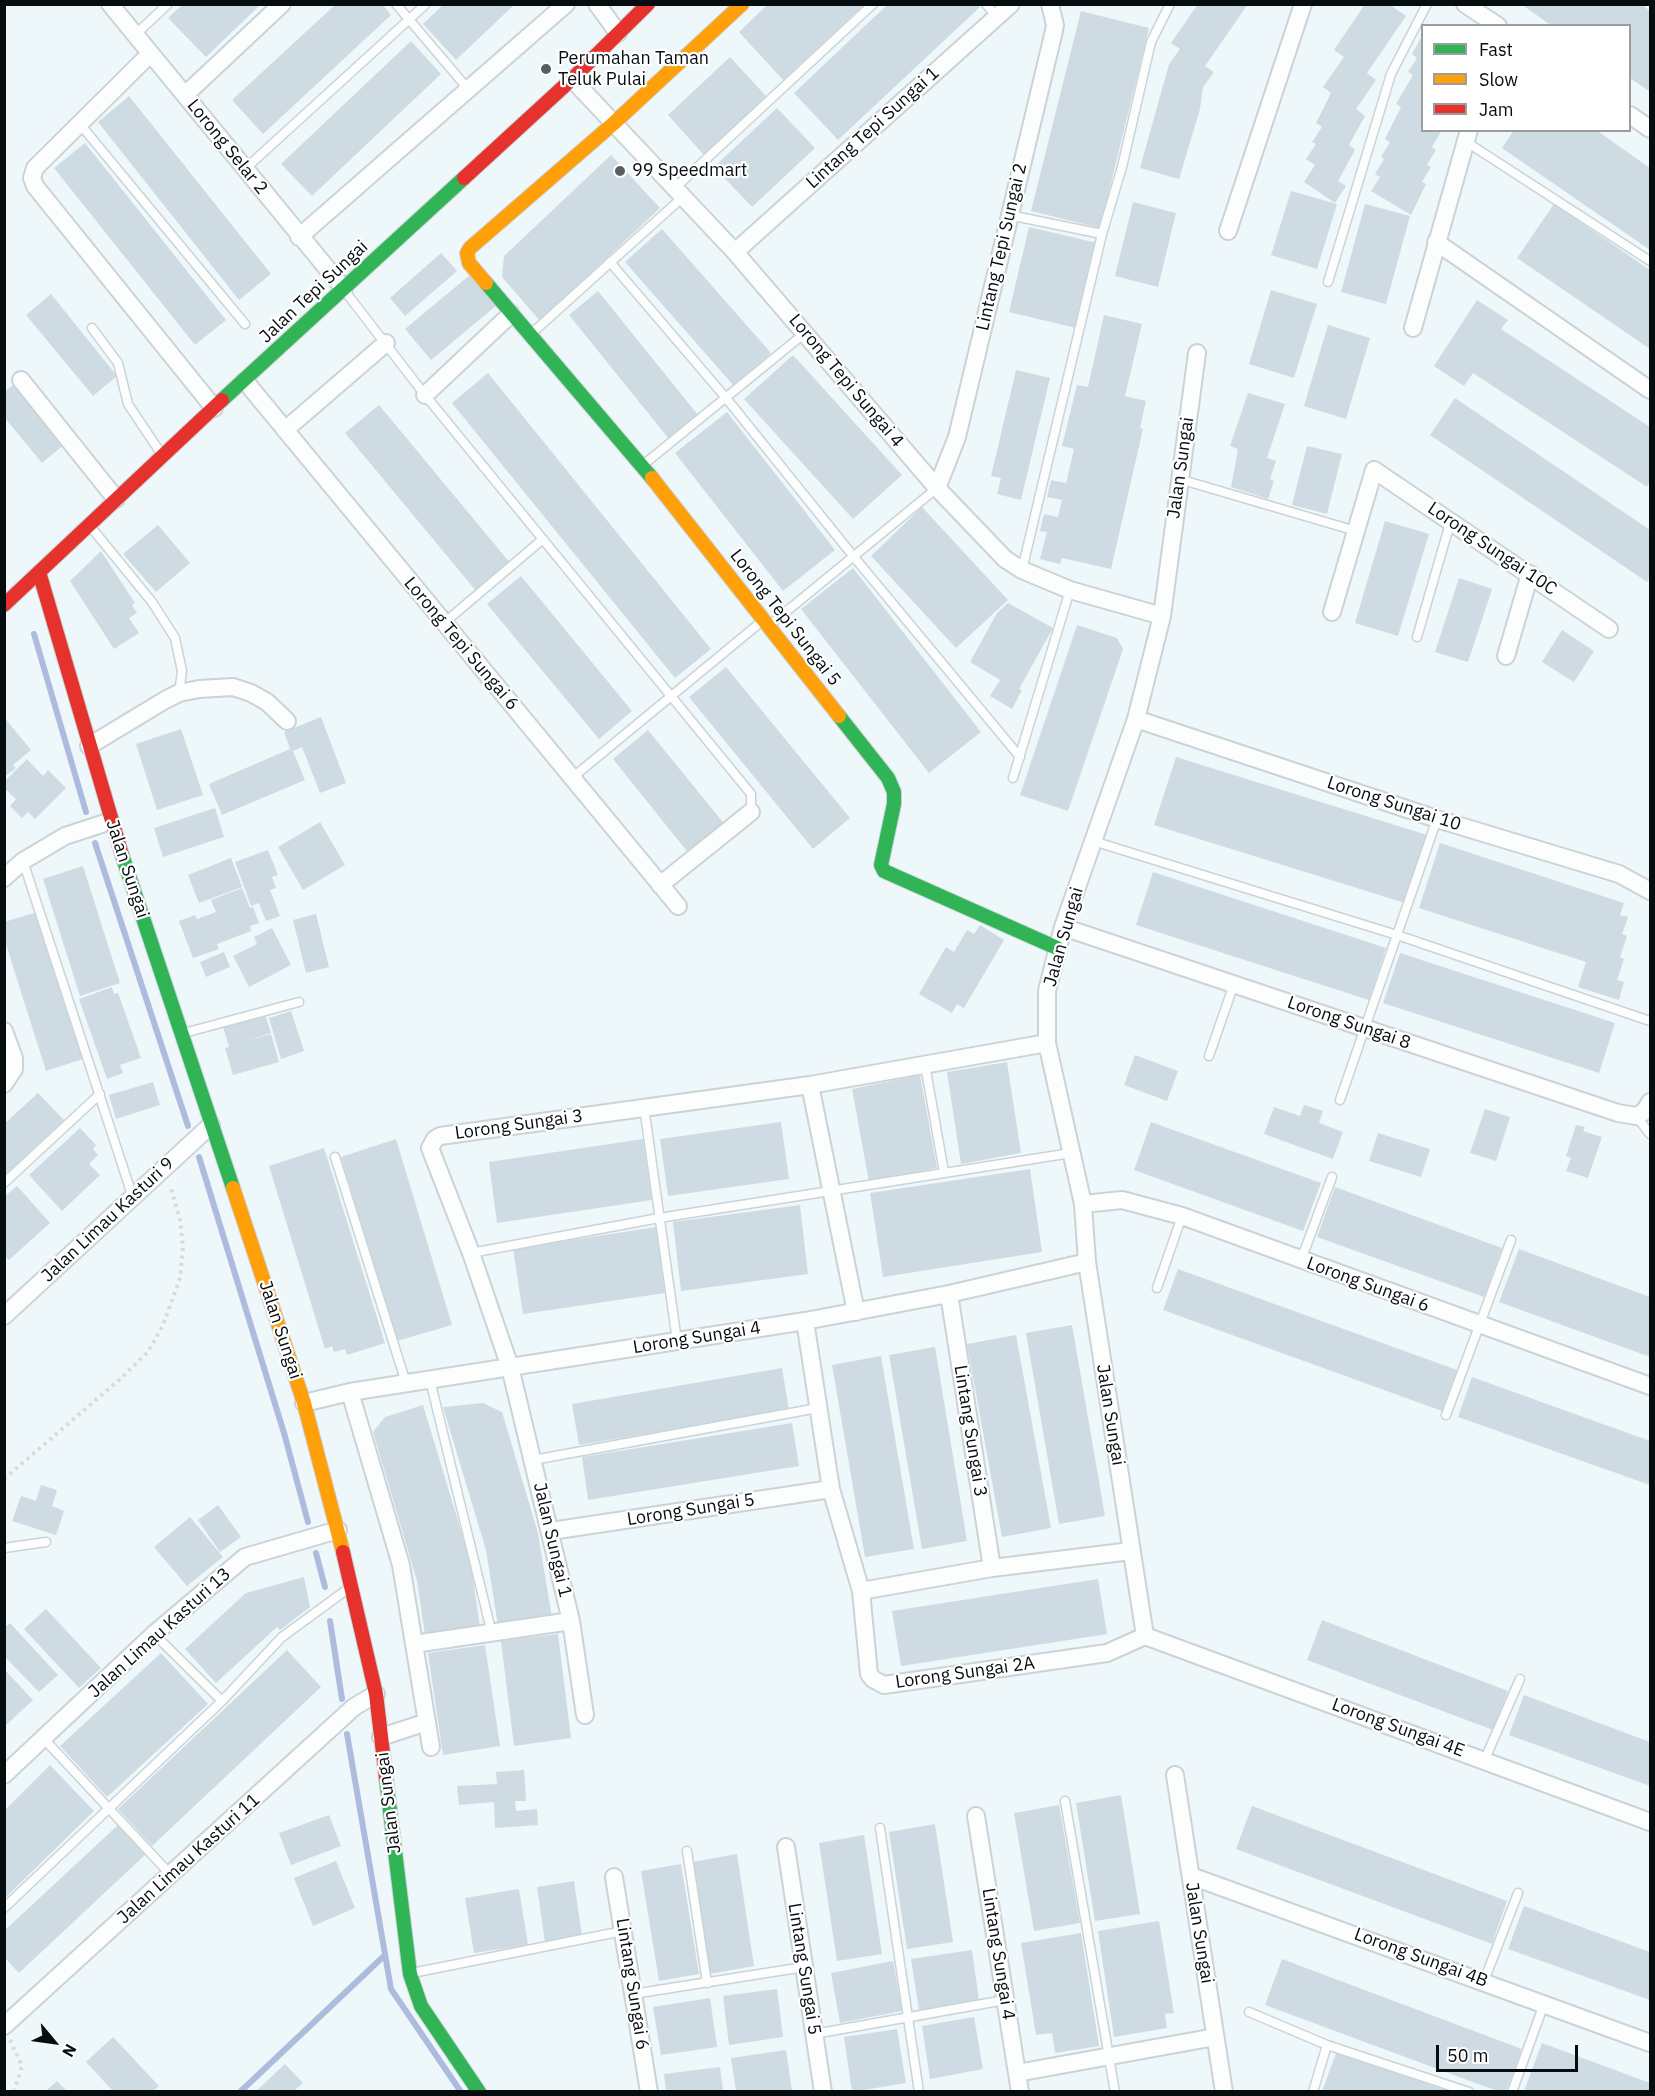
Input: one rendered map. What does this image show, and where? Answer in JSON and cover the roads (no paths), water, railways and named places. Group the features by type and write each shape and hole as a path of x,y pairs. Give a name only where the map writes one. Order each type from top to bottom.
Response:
{"street":[{"name":"Lorong Selar 2","path":"110,4 344,289"},
{"path":"185,95 282,4"},
{"path":"299,237 566,4"},
{"path":"597,4 618,33"},
{"name":"Jalan Tepi Sungai","path":"4,605 162,455 572,79 648,4"},
{"path":"614,123 742,4"},
{"name":"Lintang Tepi Sungai 1","path":"735,252 991,11 1011,4"},
{"name":"Lintang Tepi Sungai 2","path":"937,488 957,437 1053,34 1055,25 1050,4"},
{"path":"1465,4 1495,24"},
{"path":"1228,231 1298,7"},
{"path":"150,54 35,168 32,178 35,186 214,408"},
{"name":"Lorong Tepi Sungai 4","path":"572,79 680,191 806,333 937,488 1005,559 1022,570 1070,590 1162,616"},
{"path":"1631,116 1650,129"},
{"name":"Lorong Tepi Sungai 5","path":"614,123 470,248 467,254 469,263 642,465 888,778 894,792 894,804 881,865 884,871 1057,948"},
{"path":"1413,328 1467,135"},
{"path":"1436,242 1650,390"},
{"path":"425,395 511,314"},
{"path":"285,430 386,343"},
{"name":"Jalan Sungai","path":"1145,1636 1087,1262 1083,1204 1047,1044 1047,991 1063,927 1136,719 1162,616 1197,353"},
{"path":"21,380 116,499"},
{"name":"Lorong Tepi Sungai 6","path":"245,381 678,906"},
{"name":"Lorong Sungai 10C","path":"1356,531 1374,470 1609,629"},
{"path":"1332,612 1356,531"},
{"name":"Jalan Sungai","path":"39,572 111,821 304,1403 338,1530 376,1694 410,1974 421,2006 479,2091"},
{"path":"1506,656 1530,574"},
{"path":"89,746 178,693 199,689 233,687 267,702 287,721"},
{"name":"Lorong Sungai 10","path":"1136,719 1437,819 1619,874 1650,889"},
{"path":"660,885 751,812"},
{"path":"4,878 22,861 65,836 111,821"},
{"name":"Lorong Sungai 8","path":"1063,927 1618,1113 1647,1108"},
{"path":"4,1030 14,1058 14,1069 4,1084"},
{"name":"Lorong Sungai 3","path":"510,1367 471,1253 430,1148 435,1139 440,1136 810,1085 1047,1044"},
{"path":"810,1085 856,1312"},
{"name":"Jalan Limau Kasturi 9","path":"4,1316 211,1125"},
{"name":"Lorong Sungai 6","path":"1083,1204 1122,1200 1182,1216 1477,1326 1650,1386"},
{"name":"Lorong Sungai 4","path":"304,1403 350,1392 856,1312 949,1294 1087,1262"},
{"name":"Lintang Sungai 3","path":"949,1294 992,1569"},
{"name":"Lorong Sungai 2A","path":"805,1321 831,1489 861,1591 868,1674 884,1685 1107,1653 1145,1636"},
{"name":"Jalan Sungai 1","path":"510,1367 571,1621 585,1715"},
{"path":"350,1392 401,1564 431,1746"},
{"name":"Lorong Sungai 5","path":"551,1531 831,1489"},
{"name":"Jalan Limau Kasturi 13","path":"4,1775 154,1634 245,1557 338,1530"},
{"path":"861,1591 992,1569 1131,1551"},
{"path":"414,1644 571,1621"},
{"name":"Lorong Sungai 4E","path":"1145,1636 1650,1822"},
{"name":"Jalan Limau Kasturi 11","path":"7,2032 354,1707 376,1694"},
{"path":"381,1737 427,1722"},
{"name":"Jalan Sungai","path":"1175,1775 1224,2091"},
{"name":"Lintang Sungai 4","path":"976,1816 1020,2091"},
{"name":"Lintang Sungai 5","path":"786,1847 823,2091"},
{"name":"Lintang Sungai 6","path":"614,1876 649,2091"},
{"name":"Lorong Sungai 4B","path":"1191,1876 1650,2043"},
{"path":"1017,2073 1215,2037"}],"lane":[{"path":"135,35 168,4"},
{"path":"396,4 468,89"},
{"path":"245,169 426,4"},
{"path":"529,335 610,262 873,4"},
{"path":"1022,570 1102,234 1122,166 1151,42 1170,4"},
{"path":"1328,282 1391,74 1427,4"},
{"path":"80,124 245,324"},
{"path":"1467,135 1650,261"},
{"path":"1010,215 1102,234"},
{"path":"610,262 726,398 1020,757"},
{"path":"344,289 425,395 751,794 751,812"},
{"path":"92,328 118,363 128,404 162,455"},
{"path":"642,465 806,333"},
{"path":"1179,479 1356,531"},
{"path":"572,778 670,695 854,557 937,488"},
{"path":"1417,637 1451,520"},
{"path":"89,525 152,602 175,638 182,671 178,693"},
{"path":"444,623 543,539"},
{"path":"1013,778 1070,590"},
{"path":"1340,1100 1437,819"},
{"path":"1093,841 1397,935 1650,1021"},
{"path":"22,861 133,1197"},
{"path":"1209,1056 1234,984"},
{"path":"181,1034 299,1002"},
{"path":"925,1065 944,1172"},
{"path":"4,1184 100,1094"},
{"path":"644,1107 676,1341"},
{"path":"1647,1108 1650,1134"},
{"path":"471,1253 659,1218 1071,1153"},
{"path":"335,1157 406,1383"},
{"path":"1301,1260 1332,1177"},
{"path":"1157,1288 1182,1216"},
{"path":"1446,1415 1477,1326 1511,1240"},
{"path":"430,1380 492,1634"},
{"path":"533,1460 818,1408"},
{"path":"4,1548 46,1542"},
{"path":"4,1908 111,1809 222,1701 282,1637 352,1586"},
{"path":"154,1634 222,1701"},
{"path":"1485,1760 1520,1678"},
{"path":"44,1739 172,1876"},
{"path":"1065,1801 1116,2091"},
{"path":"880,1828 919,2091"},
{"path":"687,1851 707,1983"},
{"path":"1484,1981 1518,1893"},
{"path":"410,1974 623,1931"},
{"path":"633,1994 804,1967"},
{"path":"814,2034 1005,2000"},
{"path":"1512,2091 1544,2003"},
{"path":"1249,2012 1327,2045 1469,2091"},
{"path":"1313,2091 1327,2045"}],"waterway":[{"path":"34,634 86,812"},
{"path":"95,843 188,1126"},
{"path":"199,1157 284,1433 308,1522"},
{"path":"316,1553 325,1587"},
{"path":"330,1621 342,1699"},
{"path":"347,1734 391,1989 461,2092"},
{"path":"240,2092 385,1955"}],"place":[{"name":"Perumahan Taman Teluk Pulai","path":"546,69"},
{"name":"99 Speedmart","path":"620,171"}]}
